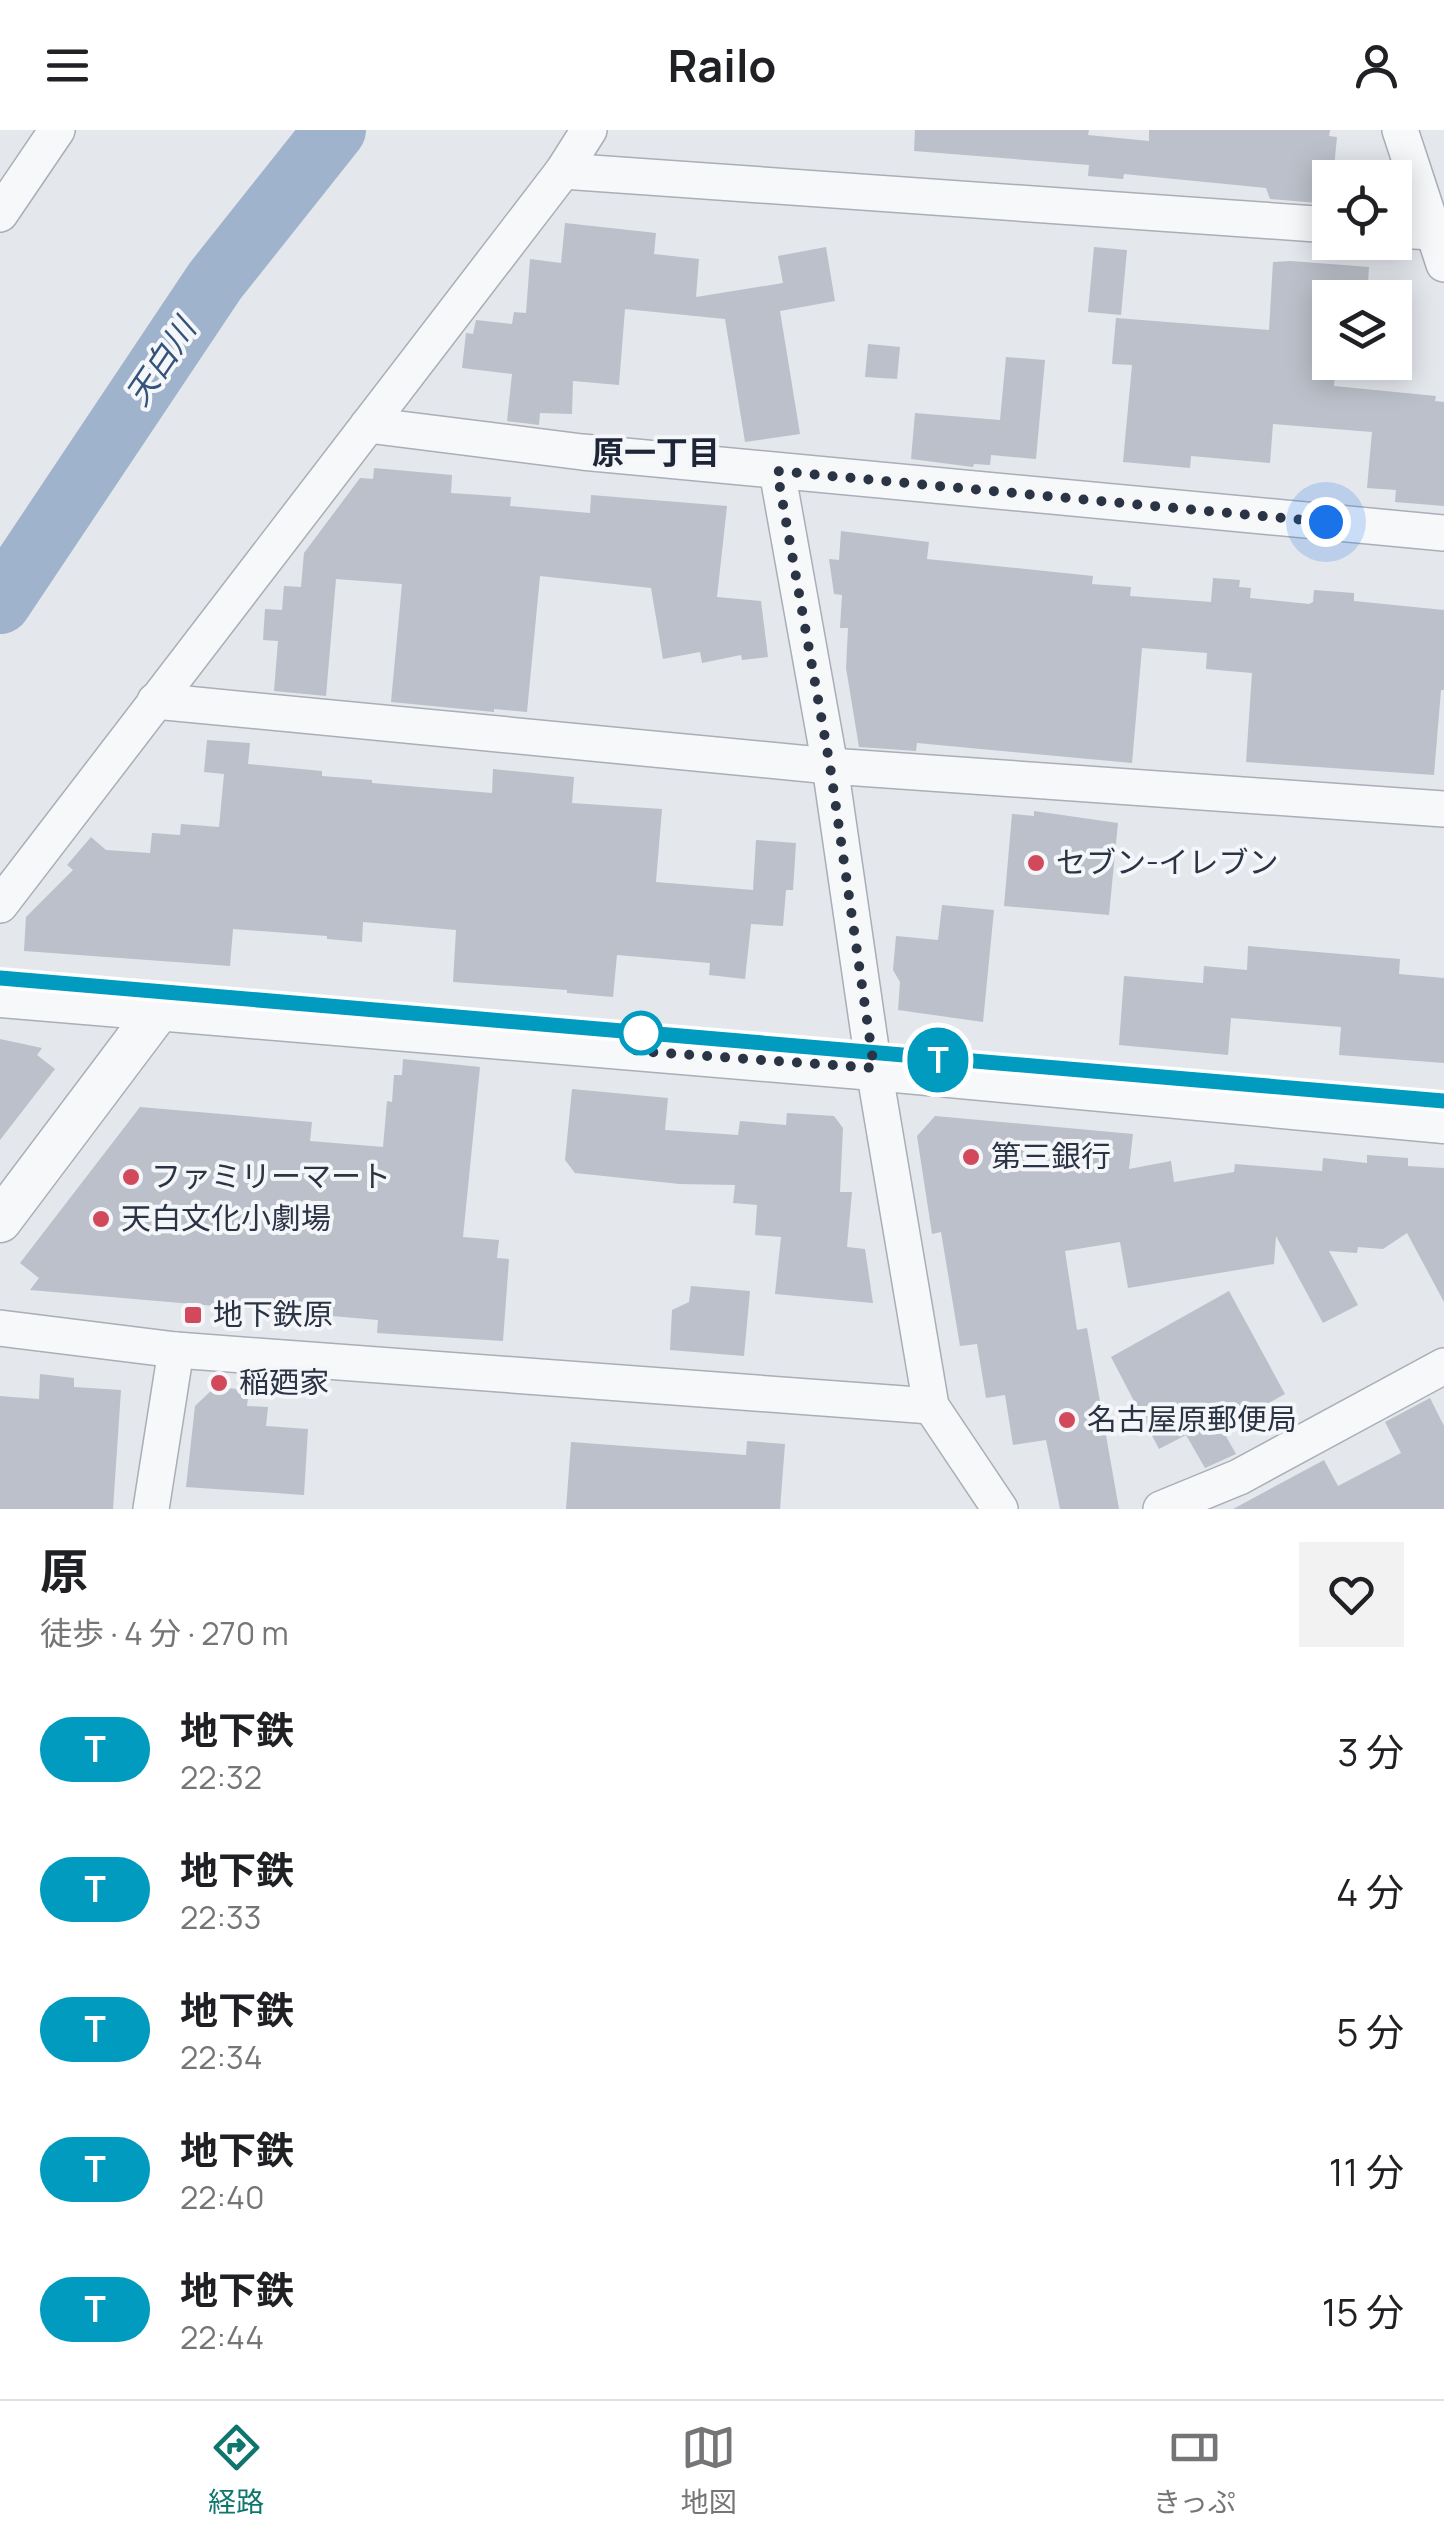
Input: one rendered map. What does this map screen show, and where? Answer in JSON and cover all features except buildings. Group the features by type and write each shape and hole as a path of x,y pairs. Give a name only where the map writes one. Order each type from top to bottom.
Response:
{"street":[{"path":"0,214 56,130"},
{"path":"0,905 235,602 563,170 589,130"},
{"path":"1400,130 1439,248"},
{"path":"563,170 1312,224"},
{"path":"1412,237 1439,248"},
{"path":"368,425 582,452 1444,532"},
{"path":"777,471 830,766 874,1068 931,1406 1000,1509"},
{"path":"155,701 830,766 1444,809"},
{"path":"0,996 874,1068 1444,1122"},
{"path":"0,1222 158,1011"},
{"path":"0,1328 176,1350 931,1406"},
{"path":"151,1509 176,1350"},
{"path":"1161,1509 1239,1477 1444,1366"}],"waterway":[{"name":"天白川","path":"0,603 215,281 335,130"}],"metro line":[{"name":"T","path":"0,978 1444,1101"}],"place":[{"name":"セブン-イレブン","path":"1036,863"},
{"name":"第三銀行","path":"971,1157"},
{"name":"ファミリーマート","path":"131,1177"},
{"name":"天白文化小劇場","path":"101,1219"},
{"name":"地下鉄原","path":"193,1315"},
{"name":"稲廼家","path":"219,1383"},
{"name":"名古屋原郵便局","path":"1067,1420"}],"district":[{"name":"原一丁目","path":"656,453"}],"route":[{"path":"641,1033 636,1051 874,1068 830,766 777,471 1326,522"}]}
